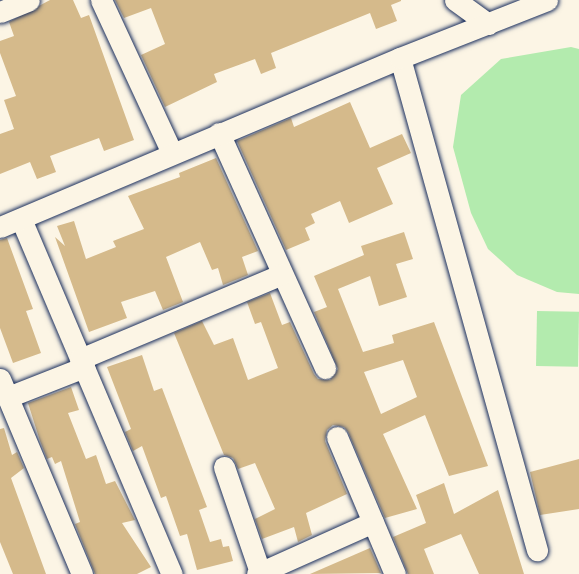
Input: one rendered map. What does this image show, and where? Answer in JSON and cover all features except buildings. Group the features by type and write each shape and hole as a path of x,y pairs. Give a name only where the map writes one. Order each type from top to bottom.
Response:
{"street":[{"path":"0,12 29,0"},
{"path":"101,0 172,153"},
{"path":"455,0 488,24"},
{"path":"0,227 219,133 547,0"},
{"path":"400,58 537,550"},
{"path":"219,133 325,368"},
{"path":"21,219 172,574"},
{"path":"82,574 4,388 82,363 282,274"},
{"path":"337,437 395,574"},
{"path":"224,467 259,573 373,522"}],"green space":[{"path":"571,47 579,49 579,294 557,292 517,275 488,249 471,213 453,147 461,95 501,59"},
{"path":"537,311 579,312 578,367 536,366"}]}
